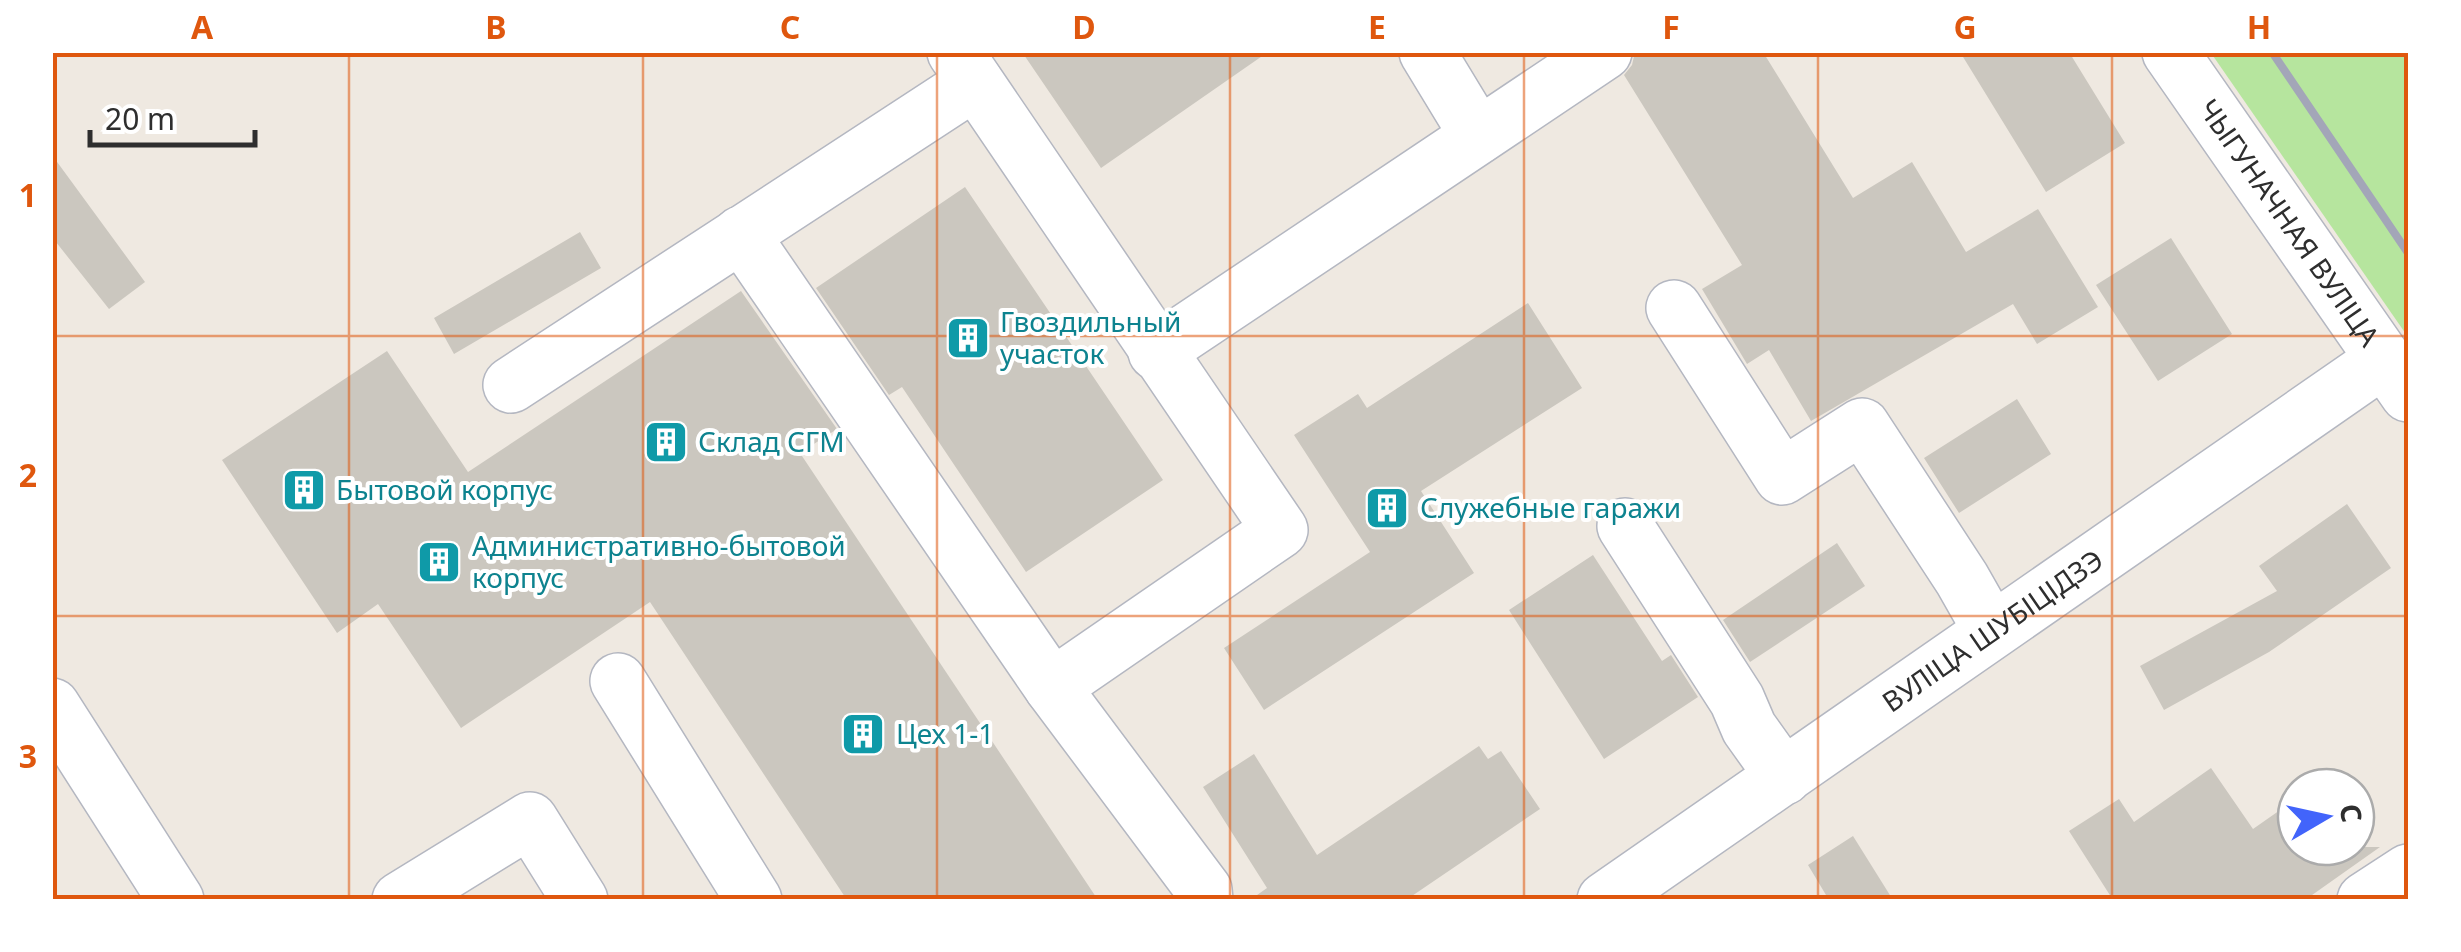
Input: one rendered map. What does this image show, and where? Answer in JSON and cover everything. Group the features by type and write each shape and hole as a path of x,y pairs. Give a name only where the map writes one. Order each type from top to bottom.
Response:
{"street":[{"path":"1427,52 1478,136"},
{"path":"1156,352 1604,52"},
{"name":"ЧЫГУНАЧНАЯ ВУЛІЦА","path":"2170,52 2396,377"},
{"path":"511,384 741,234 965,68 1280,530 1052,687"},
{"path":"741,234 1052,687 1204,890 1205,900"},
{"path":"1674,308 1782,477 1862,426 1991,630"},
{"name":"ВУЛІЦА ШУБІЦІДЗЭ","path":"1605,900 1991,630 2396,377"},
{"path":"1624,526 1737,700 1749,728 1784,777"},
{"path":"618,681 754,900"},
{"path":"52,706 176,900"},
{"path":"400,900 530,820 580,900"},
{"path":"2365,900 2408,872"}],"green space":[{"path":"2211,53 2408,53 2408,337"}],"building":[{"path":"1022,52 1268,52 1101,168"},
{"path":"1635,52 1763,52 1853,198 1912,162 1966,252 2038,209 2098,307 2037,344 2013,304 1811,421 1769,350 1747,364 1702,289 1742,265 1624,75"},
{"path":"1960,52 2069,52 2125,143 2046,192"},
{"path":"52,155 145,282 109,309 52,237"},
{"name":"Гвоздильный участок","path":"965,187 1163,480 1026,572 902,387 889,395 816,288"},
{"path":"580,232 601,268 454,354 434,318"},
{"path":"2171,238 2232,334 2158,381 2096,285"},
{"path":"741,291 837,429 800,453 1098,900 847,900 650,602 461,728 378,604 337,633 222,460 387,351 468,472"},
{"name":"Служебные гаражи","path":"1528,303 1582,388 1421,491 1474,573 1264,710 1224,648 1370,552 1294,435 1358,394 1367,408"},
{"path":"2017,399 2051,454 1959,513 1924,458"},
{"path":"2347,504 2391,568 2269,652 2164,710 2140,666 2277,591 2259,566"},
{"path":"1837,543 1865,586 1750,662 1723,620"},
{"path":"1593,555 1662,661 1671,655 1698,697 1604,759 1509,610"},
{"path":"1479,746 1488,759 1501,751 1540,809 1406,900 1250,900 1267,888 1203,787 1254,754 1317,855"},
{"path":"2211,768 2253,829 2276,813 2276,867 2352,867 2305,900 2113,900 2069,831 2119,799 2134,822"},
{"path":"1853,836 1893,900 1829,900 1808,865"}],"railway":[{"path":"2272,52 2408,253"}],"place":[{"name":"Гвоздильный участок","path":"968,338"},
{"name":"Склад СГМ","path":"666,442"},
{"name":"Бытовой корпус","path":"304,490"},
{"name":"Служебные гаражи","path":"1387,508"},
{"name":"Административно-бытовой корпус","path":"439,562"},
{"name":"Цех 1-1","path":"863,734"}]}
